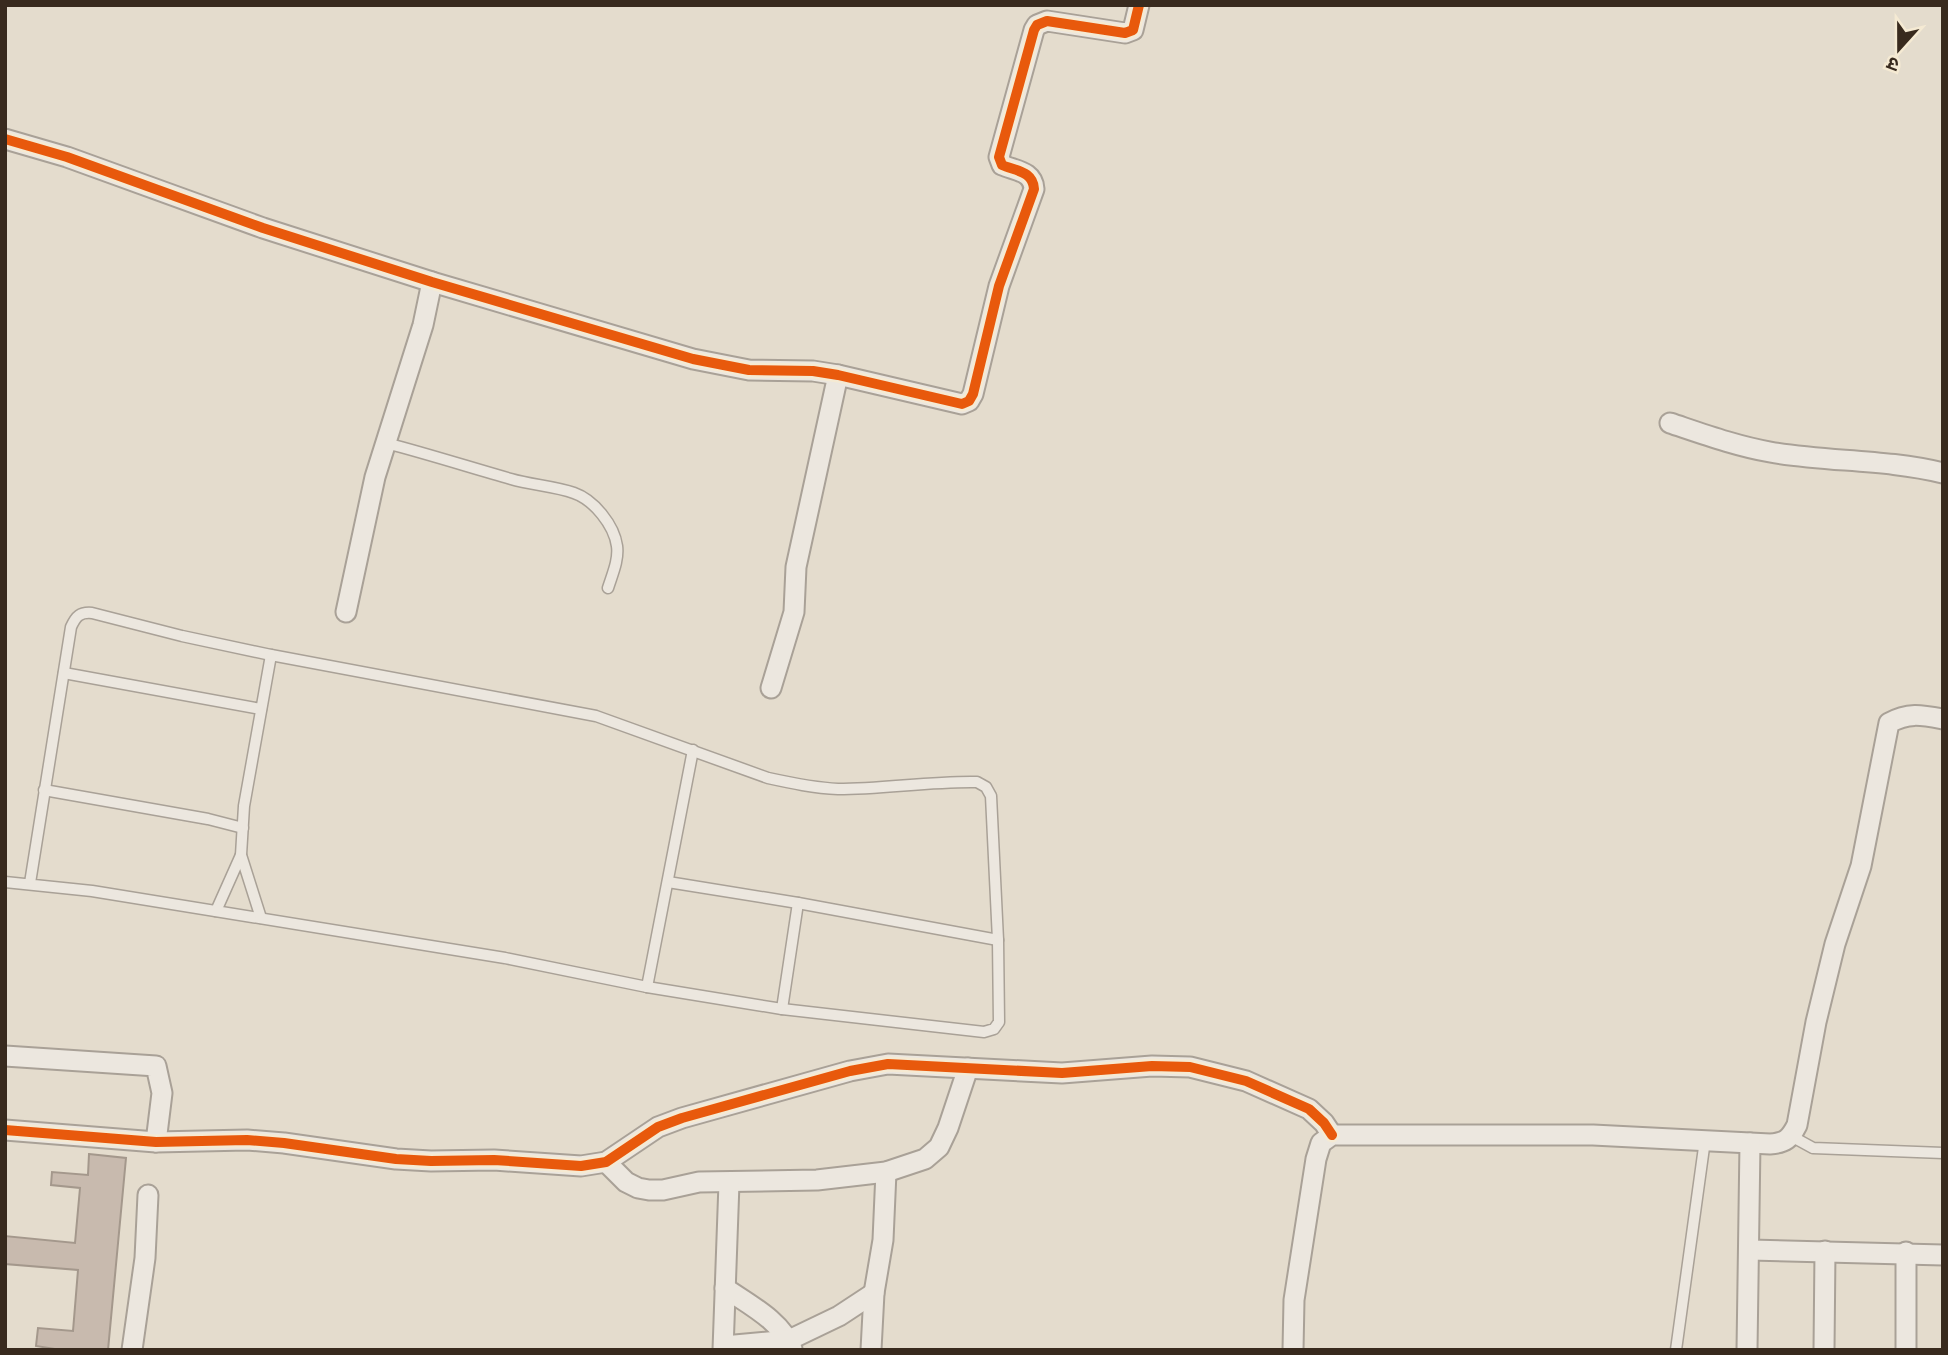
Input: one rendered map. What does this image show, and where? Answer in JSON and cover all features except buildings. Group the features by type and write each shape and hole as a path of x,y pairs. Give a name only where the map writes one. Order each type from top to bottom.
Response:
{"street":[{"path":"5,139 67,157 263,228 432,282 693,359 749,370 838,374 962,404 969,401 973,394 1008,257 1034,189 1029,175 1002,165 999,157 1034,30 1037,25 1046,22 1125,33 1133,30 1139,5"},
{"path":"346,612 375,477 423,325 432,282"},
{"path":"771,688 794,612 796,567 838,374"},
{"path":"1670,423 1770,452 1900,465 1943,473"},
{"path":"1293,1350 1294,1300 1316,1159 1321,1143 1332,1135 1541,1134 1750,1143 1783,1143 1791,1136 1797,1125 1816,1022 1835,944 1861,866 1889,723 1901,716 1917,714 1943,719"},
{"path":"5,1056 156,1066 162,1093 156,1142"},
{"path":"5,1130 156,1142 247,1140 396,1159 494,1160 581,1166 606,1163 658,1127 850,1071 888,1064 1062,1073 1152,1066 1190,1067 1246,1081 1309,1109 1332,1135"},
{"path":"606,1163 626,1182 638,1188 663,1190 699,1182 817,1180 886,1172 925,1159 939,1147 968,1068"},
{"path":"1747,1350 1750,1143"},
{"path":"871,1350 874,1293 882,1250 886,1172"},
{"path":"729,1183 724,1348 791,1345 874,1293"},
{"path":"132,1350 145,1258 148,1195"},
{"path":"1750,1250 1943,1255"},
{"path":"1824,1350 1825,1251"},
{"path":"1906,1252 1906,1350"},
{"path":"726,1287 767,1317 791,1345"}],"lane":[{"path":"386,443 516,481 561,489 588,501 613,533 617,547 615,566 608,588"},
{"path":"5,882 30,883 261,918 505,958 782,1009 984,1032 994,1030 999,1022 991,796 986,787 977,782 858,788 815,787 768,778 596,716 271,654 82,612 71,627 30,883"},
{"path":"261,918 242,855 243,828 244,806 271,654"},
{"path":"64,673 261,709"},
{"path":"647,986 693,750"},
{"path":"44,790 208,819 243,828"},
{"path":"216,911 242,855"},
{"path":"668,883 798,903 998,940"},
{"path":"782,1009 798,903"},
{"path":"1791,1136 1813,1148 1943,1153"},
{"path":"1676,1350 1705,1139"}],"cycle path":[{"path":"5,139 67,157 263,228 432,282 693,359 749,370 813,371 838,375 962,404 969,401 973,394 999,286 1034,189 1031,178 1002,165 999,157 1034,30 1037,25 1047,21 1125,33 1133,30 1139,5"},
{"path":"5,1130 156,1142 247,1140 396,1159 494,1160 581,1166 606,1162 658,1127 682,1118 850,1071 888,1064 1062,1073 1152,1066 1190,1067 1246,1081 1309,1109 1332,1135"}]}
